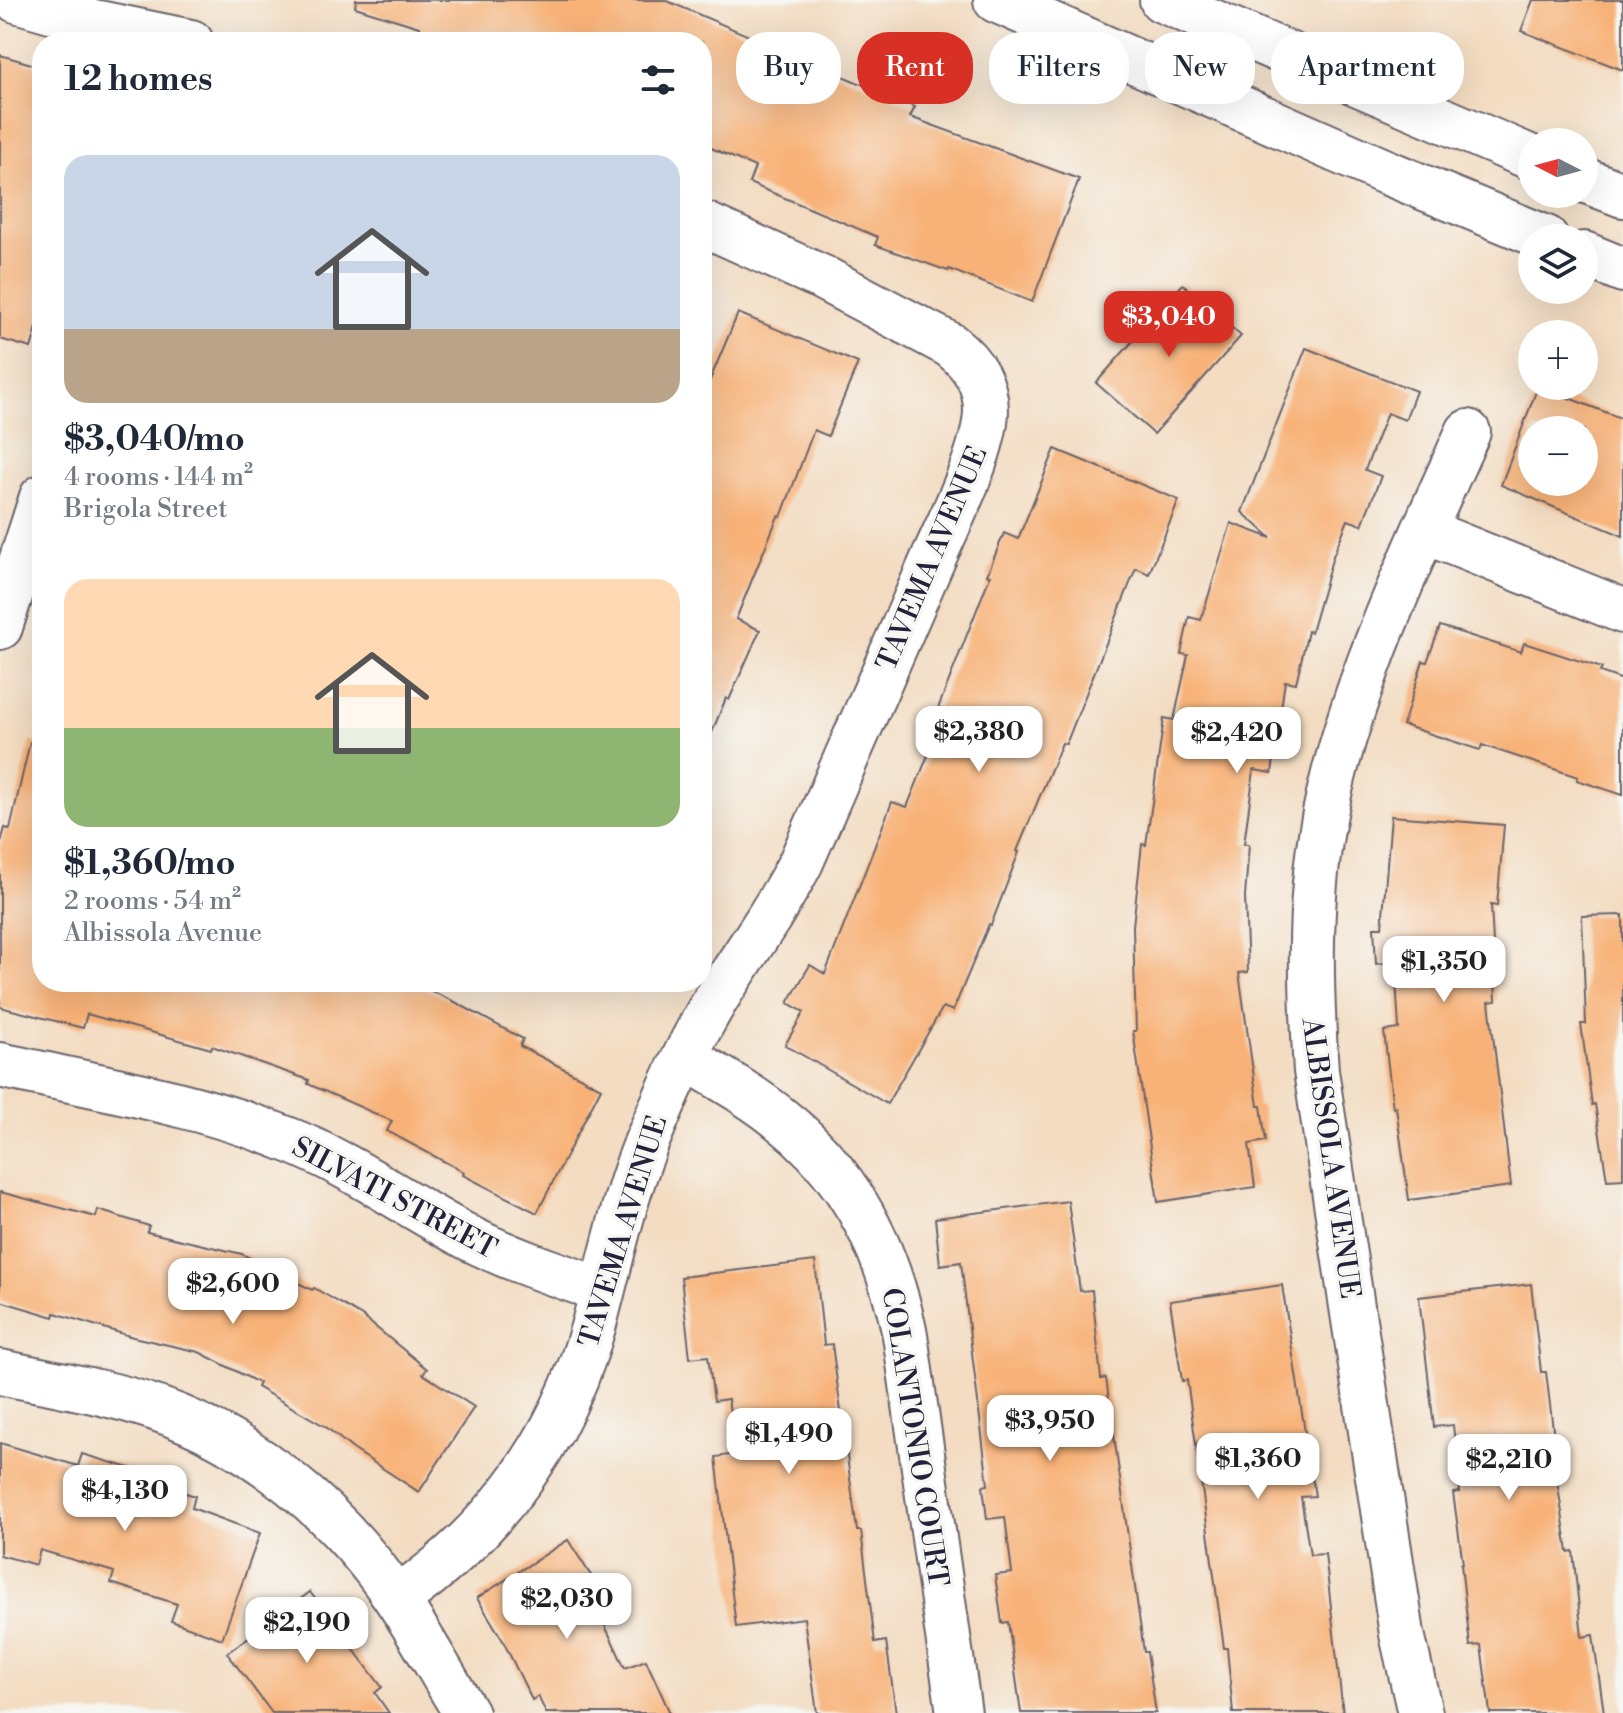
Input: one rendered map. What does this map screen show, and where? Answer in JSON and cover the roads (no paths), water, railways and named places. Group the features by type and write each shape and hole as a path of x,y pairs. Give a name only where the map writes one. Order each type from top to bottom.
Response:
{"street":[{"path":"16,0 89,21 142,32"},
{"path":"996,0 1386,172 1518,226"},
{"path":"1162,0 1518,152"},
{"path":"1598,185 1623,195"},
{"name":"TAVEMA AVENUE","path":"397,1599 427,1578 473,1537 507,1500 529,1468 567,1397 593,1326 612,1245 638,1165 685,1057 723,987 760,934 801,862 984,431 984,389 966,357 950,345 862,297 712,232"},
{"path":"1598,260 1623,270"},
{"name":"ALBISSOLA AVENUE","path":"1420,1713 1402,1634 1316,1071 1311,990 1312,906 1322,829 1340,752 1367,670 1468,432"},
{"path":"0,627 32,528"},
{"path":"1424,531 1623,611"},
{"name":"COLANTONIO COURT","path":"685,1057 757,1102 808,1143 849,1192 879,1246 890,1275 905,1335 959,1713"},
{"name":"SILVATI STREET","path":"0,1065 171,1103 283,1138 350,1168 472,1239 535,1267 602,1290"},
{"path":"0,1372 157,1409 222,1438 271,1469 308,1497 358,1549 397,1599 466,1713"}]}
